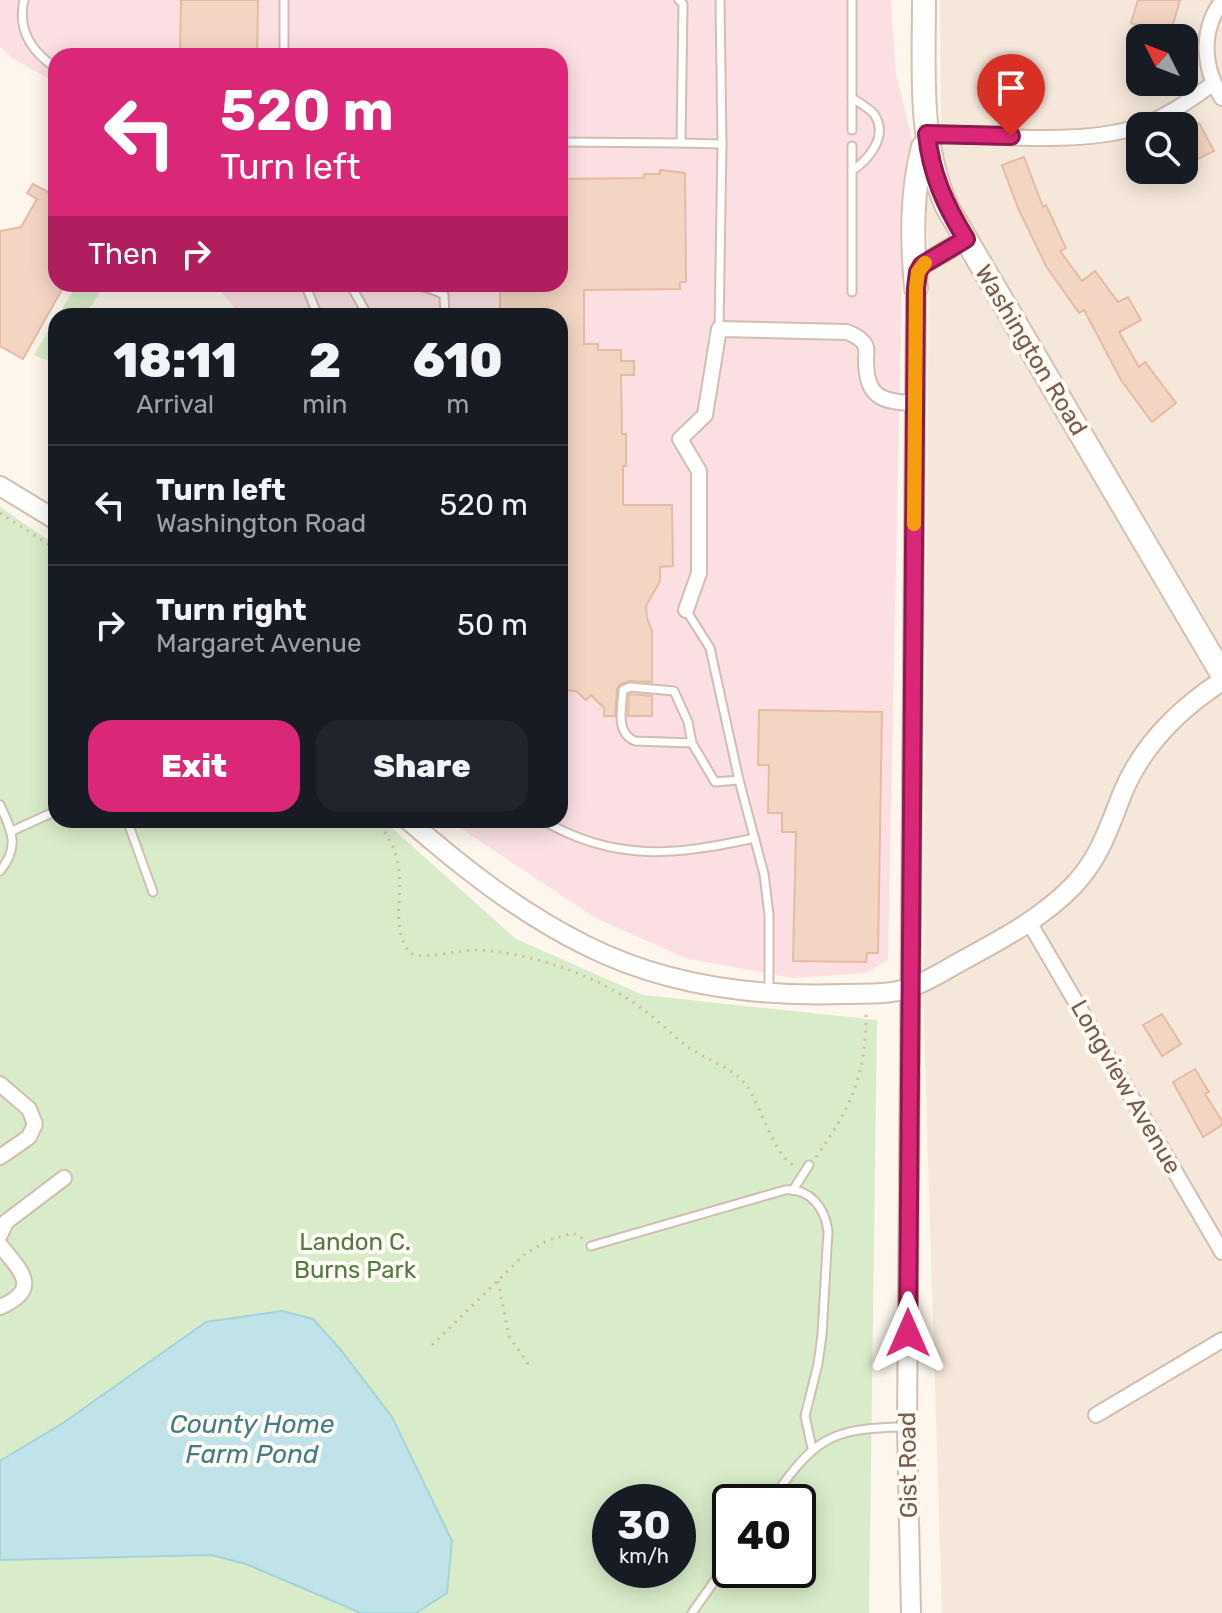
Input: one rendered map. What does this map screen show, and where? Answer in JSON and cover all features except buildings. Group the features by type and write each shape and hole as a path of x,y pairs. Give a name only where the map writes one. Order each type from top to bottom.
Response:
{"main road":[{"name":"Washington Road","path":"924,0 927,134 937,184 966,239 1222,674"},
{"path":"916,288 912,244 918,165 927,134"}],"street":[{"path":"1222,1 1208,34 1208,68 1222,98"},
{"path":"927,134 1055,138 1117,132 1153,121 1213,84"},
{"path":"916,288 922,265 966,239"},
{"name":"Gist Road","path":"911,1613 907,1427 916,288"},
{"path":"686,610 699,573 699,471 680,439 705,415 719,329 847,332 863,342 866,348 866,377 872,390 892,402 914,403"},
{"path":"0,486 48,515"},
{"path":"418,828 485,884 523,910 588,947 677,978 769,993 894,992 910,988 1029,922 1072,887 1094,861 1109,833 1131,775 1155,738 1186,707 1222,681"},
{"name":"Longview Avenue","path":"1029,922 1222,1252"},
{"path":"0,1084 29,1109 35,1124 29,1137 0,1157"},
{"path":"0,1235 6,1222 64,1178"},
{"path":"0,1245 25,1276 25,1288 18,1297 0,1307"},
{"path":"1096,1415 1222,1340"}],"lane":[{"path":"24,0 21,23 26,36 34,50 48,61"},
{"path":"284,0 284,48"},
{"path":"679,0 683,4 681,143"},
{"path":"719,329 722,144 720,0"},
{"path":"852,0 852,130"},
{"path":"852,98 874,114 878,127 876,147 868,160 852,171"},
{"path":"568,142 722,144"},
{"path":"852,146 852,292"},
{"path":"686,610 710,648 739,780 764,874 769,915 769,993"},
{"path":"692,743 626,738 622,730 623,690 630,687 674,691 688,722 692,743 715,782 739,780"},
{"path":"0,805 12,831 10,858 0,871"},
{"path":"12,831 48,815"},
{"path":"130,828 153,892"},
{"path":"557,828 606,846 633,851 688,851 755,838"},
{"path":"793,1190 809,1165"},
{"path":"591,1246 793,1190 821,1206 828,1231 818,1364 805,1416 812,1448"},
{"path":"784,1484 812,1448 846,1432 872,1427 907,1427"},
{"path":"692,1613 712,1585"}],"path":[{"path":"0,513 48,544"},
{"path":"381,828 392,842 400,865 400,920 410,953 415,956 472,950 502,952 540,959 604,986 648,1012 686,1046 739,1077 751,1092 786,1160 795,1167 809,1165 842,1118 858,1084 864,1045 865,993"},
{"path":"432,1345 524,1255 546,1241 573,1233 591,1246"},
{"path":"498,1281 509,1336 530,1367"}],"shaded area":[{"path":"0,0 891,0 896,74 924,188 902,275 888,960 866,973 793,978 685,958 596,918 460,828 568,828 568,308 234,308 222,292 568,292 568,48 48,48 48,78 12,58 0,46"},
{"path":"940,0 1222,0 1222,1613 942,1613 923,998 929,260 924,189 941,119"}],"green space":[{"path":"72,292 98,292 89,308 63,308"},
{"path":"48,332 48,361 34,355"},
{"name":"Landon C. Burns Park","path":"0,507 48,540 48,828 392,828 516,939 643,995 877,1020 869,1613 0,1613"}],"water":[{"name":"County Home Farm Pond","path":"282,1311 313,1319 392,1417 452,1541 447,1593 416,1613 361,1613 246,1564 211,1555 0,1560 0,1461 63,1423 206,1322"}],"slow traffic":[{"path":"914,524 916,288 918,272 925,263"}],"route":[{"path":"908,1333 916,288 922,265 966,239 937,184 927,134 1011,136"}]}
